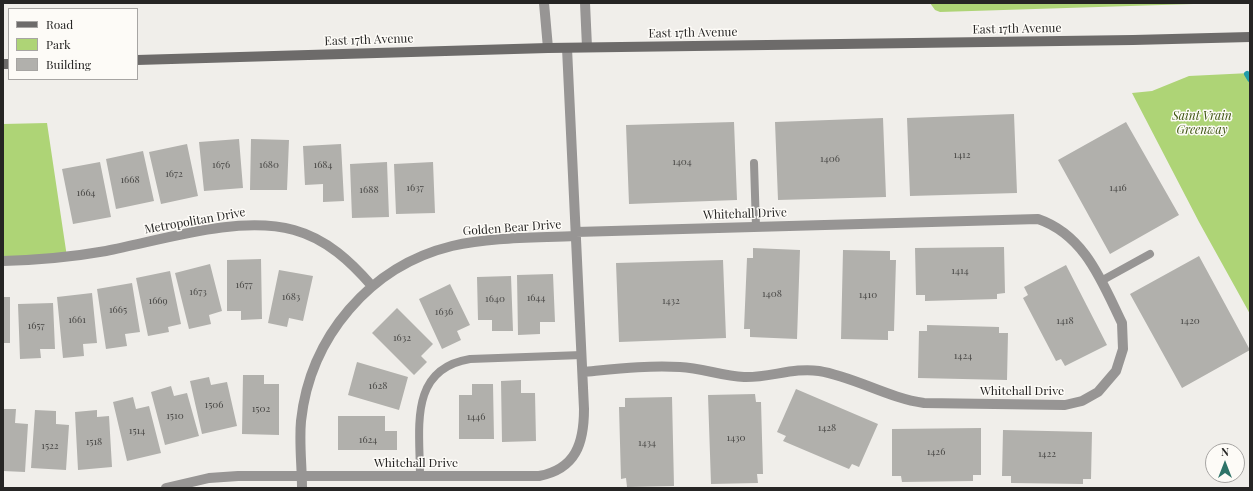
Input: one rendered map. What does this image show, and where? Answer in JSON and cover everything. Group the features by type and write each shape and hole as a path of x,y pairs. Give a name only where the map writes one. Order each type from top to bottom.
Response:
{"main road":[{"name":"East 17th Avenue","path":"138,60 548,48 1250,37"}],"street":[{"path":"544,3 548,48"},
{"path":"585,3 587,48"},
{"name":"Whitehall Drive","path":"166,488 208,478 302,476 539,476 556,472 564,467 574,456 581,439 584,419 567,48"},
{"name":"Whitehall Drive","path":"576,234 1038,219 1055,225 1079,247 1093,265 1122,323 1124,344 1121,360 1112,378 1098,392 1087,399 1071,404 924,403 902,398 832,374 814,370 801,370 755,377 676,366 583,372"},
{"name":"Metropolitan Drive","path":"3,261 67,257 230,226 265,225 295,230 320,241 342,255 372,286"},
{"name":"Golden Bear Drive","path":"302,488 301,422 306,395 316,365 333,330 342,317 372,286 403,264 451,246 479,241 576,234"}],"lane":[{"path":"754,163 756,227"},
{"path":"1101,281 1150,254"},
{"path":"420,476 422,397 429,382 443,369 457,362 470,359 582,355"}],"green space":[{"path":"930,3 1225,3 940,12 935,10"},
{"name":"Saint Vrain Greenway","path":"1250,73 1250,314 1199,222 1132,93 1152,91 1189,76"},
{"path":"47,123 67,257 3,261 3,124"}],"building":[{"path":"1014,114 1017,193 910,196 907,118"},
{"path":"883,118 886,197 778,200 775,122"},
{"path":"734,122 737,200 629,204 626,125"},
{"path":"1126,122 1179,215 1110,254 1058,160"},
{"path":"239,139 243,188 204,191 199,142"},
{"path":"251,139 289,140 287,190 250,190"},
{"path":"187,144 198,196 161,204 149,152"},
{"path":"341,144 344,201 323,202 323,184 305,185 303,146"},
{"path":"143,151 154,201 116,209 106,159"},
{"path":"100,162 111,217 73,224 62,169"},
{"path":"387,162 389,217 352,218 350,164"},
{"path":"433,162 435,213 396,214 394,164"},
{"path":"1004,247 1005,293 997,294 997,299 925,301 925,295 916,295 915,248"},
{"path":"753,248 800,250 797,339 750,337 750,329 744,329 747,258 753,258"},
{"path":"843,250 890,251 890,260 896,260 894,331 888,331 888,340 841,339"},
{"path":"1199,256 1250,350 1182,388 1130,294"},
{"path":"261,259 262,319 241,320 241,311 227,311 227,260"},
{"path":"723,260 726,338 619,342 616,263"},
{"path":"210,264 222,311 209,315 211,324 189,329 175,273"},
{"path":"1066,265 1107,345 1065,366 1061,359 1056,361 1023,298 1028,295 1024,287"},
{"path":"279,270 313,276 303,321 289,318 287,327 268,323"},
{"path":"170,271 181,324 168,327 169,332 148,336 136,278"},
{"path":"553,274 555,322 540,322 540,334 518,335 517,275"},
{"path":"511,276 513,331 492,331 492,320 478,320 477,277"},
{"path":"132,283 140,332 125,334 127,346 106,349 97,289"},
{"path":"450,284 470,325 457,331 461,340 442,349 419,299"},
{"path":"92,293 97,343 83,344 84,356 63,358 57,297"},
{"path":"3,297 10,297 10,343 3,343"},
{"path":"53,303 55,349 40,349 41,358 20,359 18,304"},
{"path":"397,308 433,344 421,356 427,362 414,375 372,333"},
{"path":"927,325 999,327 999,333 1008,333 1007,380 918,378 919,331 927,331"},
{"path":"357,362 408,377 399,410 348,395"},
{"path":"243,375 264,375 264,384 279,384 279,435 242,434"},
{"path":"209,377 211,385 227,382 237,426 202,434 190,381"},
{"path":"521,380 521,393 535,393 536,441 502,442 501,381"},
{"path":"472,384 493,384 494,439 459,439 459,395 472,395"},
{"path":"171,386 174,396 187,393 199,436 165,445 151,392"},
{"path":"796,389 878,424 859,467 852,464 849,469 783,441 786,436 777,432"},
{"path":"755,394 756,402 761,402 763,474 757,474 758,483 711,484 708,395"},
{"path":"133,397 136,409 149,406 161,453 127,461 113,402"},
{"path":"672,397 674,486 627,487 626,478 621,479 619,407 625,407 625,398"},
{"path":"3,409 16,409 15,423 28,424 25,472 3,471"},
{"path":"35,410 56,411 56,424 69,425 66,470 31,468"},
{"path":"97,410 97,417 109,416 112,467 78,470 75,412"},
{"path":"338,416 385,416 385,431 397,431 397,450 338,450"},
{"path":"981,428 981,475 973,475 973,481 902,482 901,476 892,476 892,429"},
{"path":"1003,430 1092,432 1091,479 1083,479 1083,484 1011,483 1011,476 1002,476"}],"waterway":[{"path":"1247,74 1250,79"}]}
